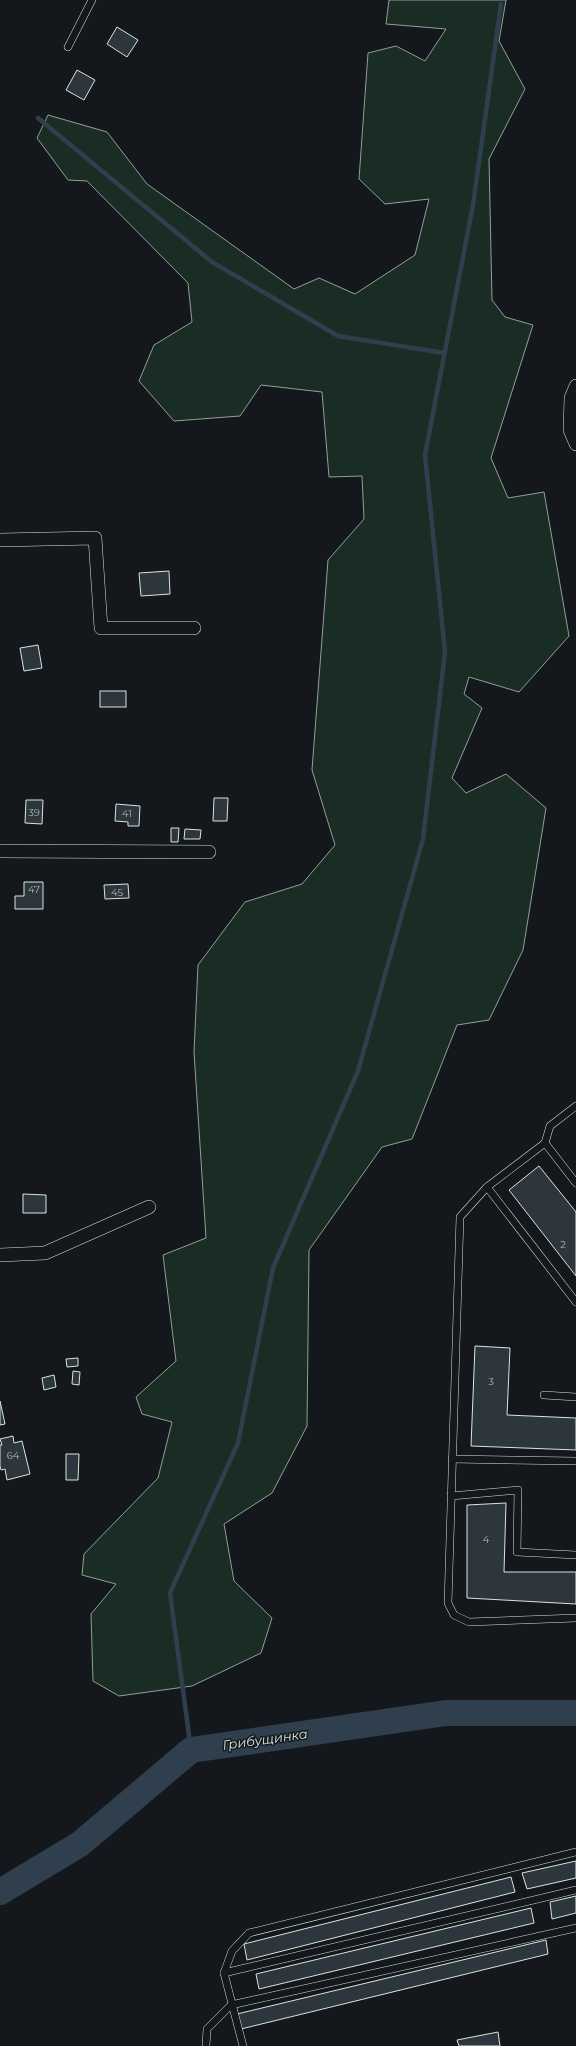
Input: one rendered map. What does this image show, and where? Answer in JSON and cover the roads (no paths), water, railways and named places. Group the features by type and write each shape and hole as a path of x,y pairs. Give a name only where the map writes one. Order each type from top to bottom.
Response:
{"street":[{"path":"576,386 571,398 570,430 576,444"},
{"path":"0,540 95,538 101,628 194,628"},
{"path":"0,851 209,852"},
{"path":"0,1255 45,1252 149,1207"}],"lane":[{"path":"68,47 92,0"},
{"path":"576,1106 550,1126 545,1143 487,1187 460,1217 448,1603 454,1615 469,1622 576,1618"},
{"path":"545,1143 576,1184"},
{"path":"487,1187 576,1302"},
{"path":"544,1395 576,1397"},
{"path":"452,1458 576,1461"},
{"path":"451,1496 518,1490 517,1552 576,1555"},
{"path":"243,2046 224,1974 232,1951 249,1933 576,1852"},
{"path":"224,1974 576,1890"},
{"path":"206,2046 206,2029 231,2005 576,1928"}],"waterway":[{"path":"191,1750 170,1593 238,1443 273,1268 358,1071 423,839 445,652 425,455 473,205 501,4"},
{"path":"38,118 212,262 338,336 444,353"},
{"name":"Грибущинка","path":"0,1892 80,1844 191,1750 446,1713 576,1713"}]}
